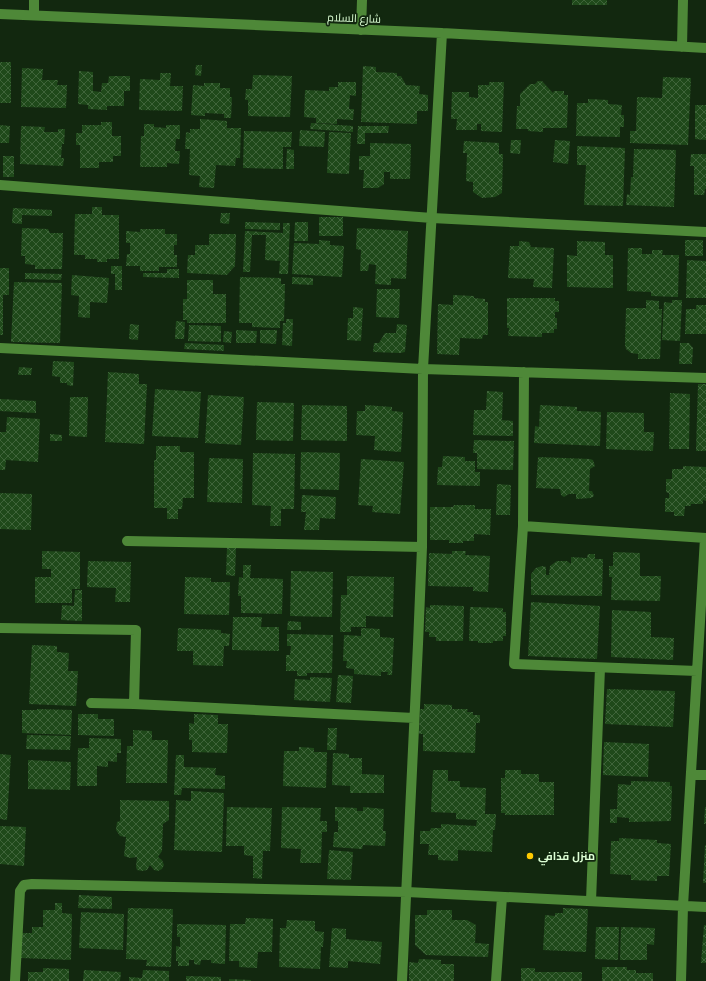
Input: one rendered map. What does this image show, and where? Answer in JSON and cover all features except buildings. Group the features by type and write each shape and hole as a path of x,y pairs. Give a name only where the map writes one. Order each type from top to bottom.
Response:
{"street":[{"path":"34,0 34,15"},
{"path":"361,30 362,0"},
{"path":"682,47 683,0"},
{"name":"شارع السلام","path":"0,14 442,33 706,48"},
{"path":"402,981 422,547 423,369 442,33"},
{"path":"0,185 432,218 706,232"},
{"path":"0,348 423,369 706,378"},
{"path":"524,372 523,526 514,664 697,671"},
{"path":"523,526 706,538 683,906 681,981"},
{"path":"127,541 422,547"},
{"path":"0,628 136,630 134,704"},
{"path":"591,901 600,668"},
{"path":"91,703 414,718"},
{"path":"691,775 706,776"},
{"path":"15,981 20,891 24,885 40,884 407,892 706,907"},
{"path":"496,981 502,897"}],"place":[{"name":"منزل قذافي","path":"530,856"}]}
